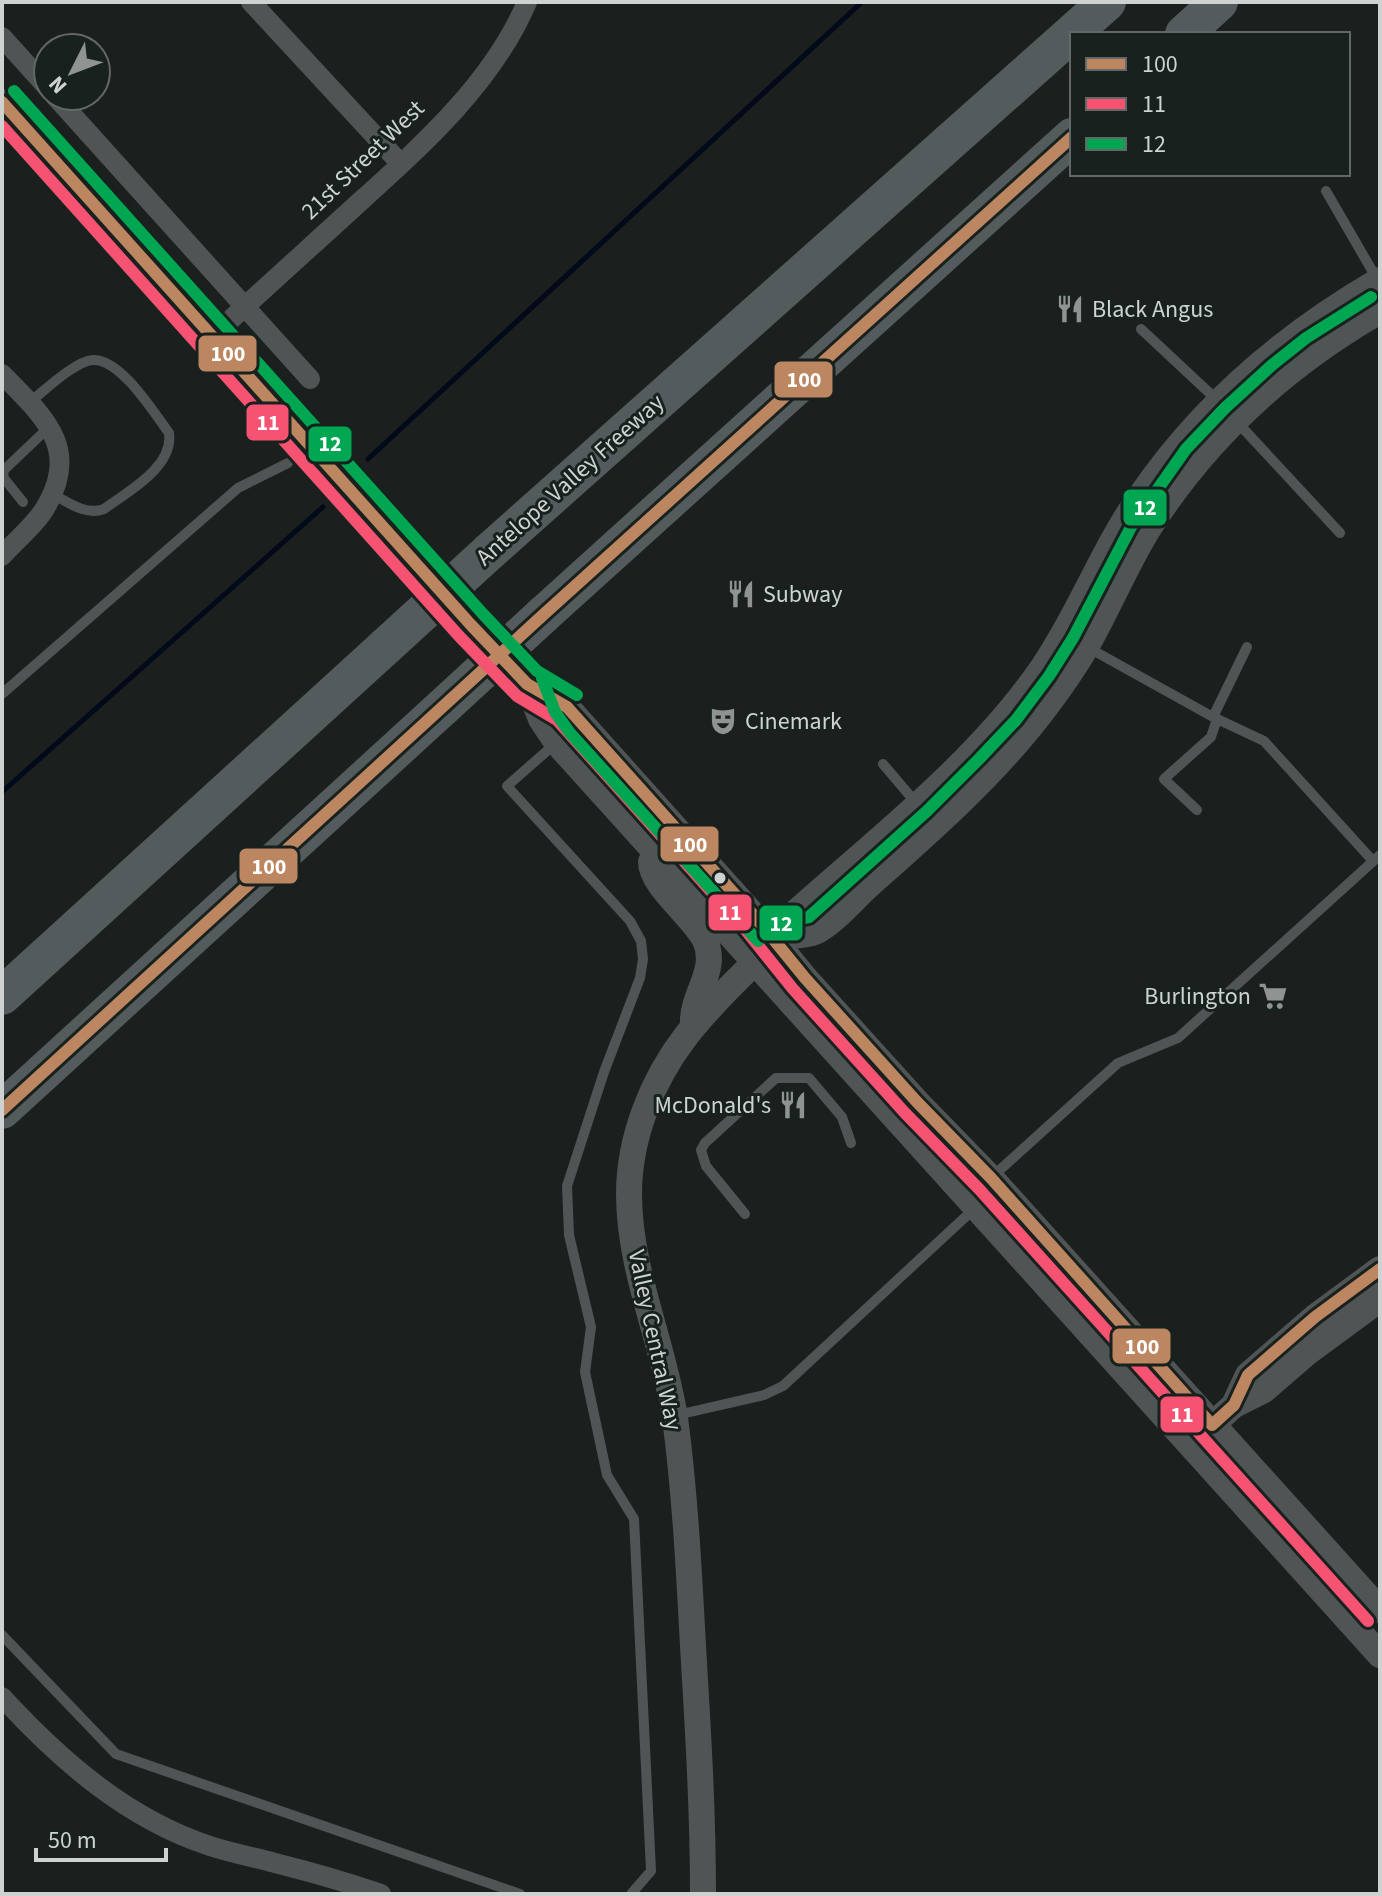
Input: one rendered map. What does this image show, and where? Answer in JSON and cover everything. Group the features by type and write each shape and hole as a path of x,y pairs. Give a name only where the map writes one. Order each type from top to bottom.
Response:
{"highway":[{"name":"Antelope Valley Freeway","path":"1073,32 1107,2"},
{"path":"1186,32 1219,2"},
{"name":"Antelope Valley Freeway","path":"2,996 490,551 1070,35"},
{"path":"2,1110 1070,139"}],"street":[{"path":"251,2 401,164"},
{"name":"21st Street West","path":"212,337 401,164 464,98 516,29 527,2"},
{"path":"2,37 32,70"},
{"path":"2,102 527,684 567,707 756,918 782,942 917,1102 991,1178 1380,1610"},
{"path":"69,112 310,379"},
{"path":"1227,411 1237,406 1258,380 1316,334 1329,313 1379,281"},
{"name":"Valley Central Way","path":"782,942 794,914 917,804 1000,722 1043,667 1138,499 1196,425 1227,411 1282,378 1315,352 1380,311"},
{"path":"2,374 30,402 59,444 59,479 47,503 2,556"},
{"name":"Valley Central Way","path":"703,1894 703,1818 690,1588 675,1416 633,1239 629,1193 635,1140 655,1084 693,1027 756,963 782,942 816,932 938,823 1028,730 1087,646 1117,584 1153,523 1198,460 1227,411"},
{"path":"527,684 541,719 557,743 1380,1655"},
{"path":"651,846 651,869 700,932 708,949 709,969 695,1002 693,1027"},
{"path":"1234,1405 1248,1375 1315,1317 1380,1269"},
{"path":"1191,1445 1234,1405 1264,1390 1308,1352 1380,1299"},
{"path":"2,1697 34,1732 93,1784 146,1818 209,1846 334,1878 381,1894"}],"lane":[{"path":"1326,191 1379,281"},
{"path":"1141,329 1227,411 1340,533"},
{"path":"30,402 83,364 94,360 109,364 121,373 169,433 170,443 164,457 152,472 104,509 85,511 47,503"},
{"path":"23,502 6,483 4,470 48,428"},
{"path":"2,694 238,488 288,463"},
{"path":"991,1178 1118,1063 1178,1038 1376,858 1264,741 1215,718 1065,631"},
{"path":"1197,810 1164,779 1211,737 1215,718 1247,647"},
{"path":"557,743 507,786 630,921 641,941 643,959 640,978 604,1072 567,1186 569,1235 591,1327 585,1372 607,1475 634,1519 651,1871 631,1894"},
{"path":"883,764 917,804"},
{"path":"745,1214 706,1166 701,1150 776,1078 809,1078 842,1117 851,1143"},
{"path":"675,1416 764,1395 783,1386 977,1206"},
{"path":"2,1635 116,1754 520,1894"}],"waterway":[{"path":"368,459 862,2"},
{"path":"2,792 323,507"}],"transit line":[{"name":"12","path":"14,91 483,614 537,671 577,695"},
{"name":"100","path":"2,102 471,625 527,684 567,707 756,918 805,978 917,1102 991,1178 1212,1425 1234,1405 1248,1375 1315,1317 1380,1269"},
{"name":"11","path":"2,126 459,636 517,696 557,720 744,928 793,989 905,1113 979,1189 1368,1621"},
{"name":"100","path":"2,1110 1070,139"},
{"name":"12","path":"542,678 555,712 570,733 758,941 780,923 809,917 927,811 979,759 1016,720 1049,676 1073,638 1131,527 1186,449 1272,365 1306,338 1371,297"}],"place":[{"name":"Black Angus","path":"1070,309"},
{"name":"Subway","path":"741,594"},
{"name":"Cinemark","path":"723,721"},
{"name":"Burlington","path":"1273,996"},
{"name":"McDonald's","path":"793,1105"}]}
